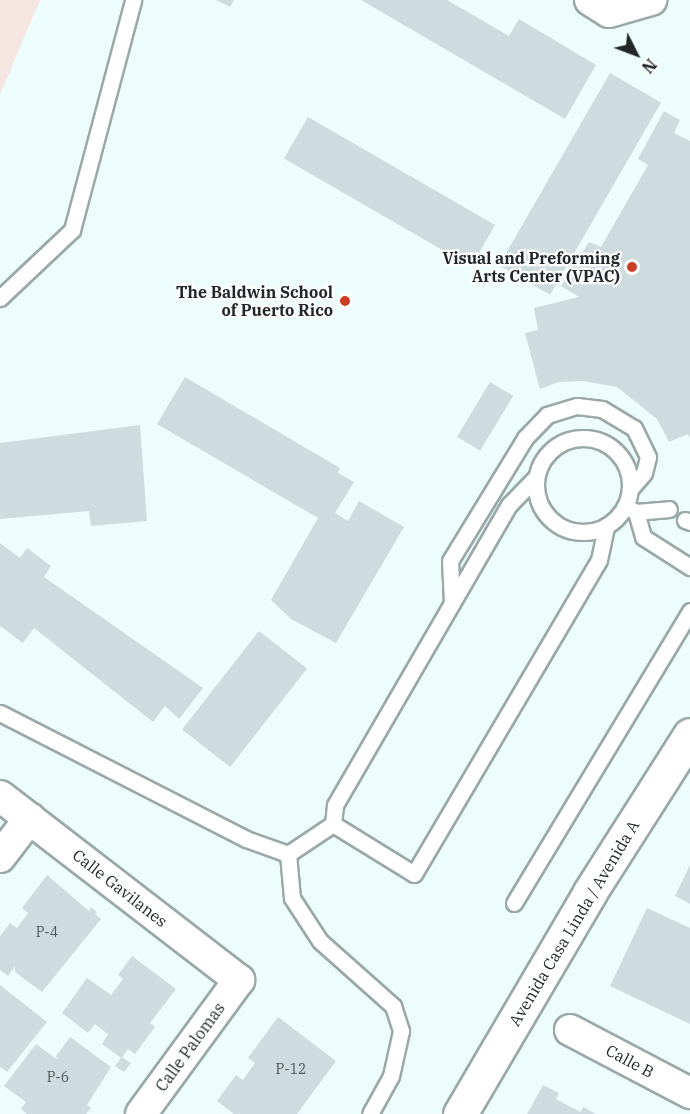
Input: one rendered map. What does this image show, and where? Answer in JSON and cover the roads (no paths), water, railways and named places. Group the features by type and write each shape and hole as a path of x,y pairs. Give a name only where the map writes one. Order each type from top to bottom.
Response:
{"street":[{"path":"590,0 609,12 651,0"},
{"name":"Avenida Casa Linda / Avenida A","path":"460,1114 586,900 690,735"},
{"name":"Calle Gavilanes","path":"0,796 239,980"},
{"path":"0,857 30,819"},
{"name":"Calle Palomas","path":"141,1114 239,980"},
{"name":"Calle B","path":"570,1029 690,1094"}],"lane":[{"path":"0,298 72,230 133,0"},
{"path":"453,603 450,561 525,438 547,415 577,406 594,408 634,428 648,457 644,473 631,488"},
{"path":"288,854 333,824 335,806 509,506 536,477 541,462 556,446 579,437 595,438 622,456 631,488 630,509 643,537 690,567"},
{"path":"536,477 540,507 562,528 577,532 606,526 630,509 669,508"},
{"path":"333,824 414,874 599,560 606,526"},
{"path":"514,903 690,611"},
{"path":"0,713 246,839 288,854"},
{"path":"288,854 292,898 320,941 393,1006 401,1031 391,1076 370,1114"}],"place":[{"name":"Visual and Preforming Arts Center (VPAC)","path":"632,267"},
{"name":"The Baldwin School of Puerto Rico","path":"345,301"}]}
